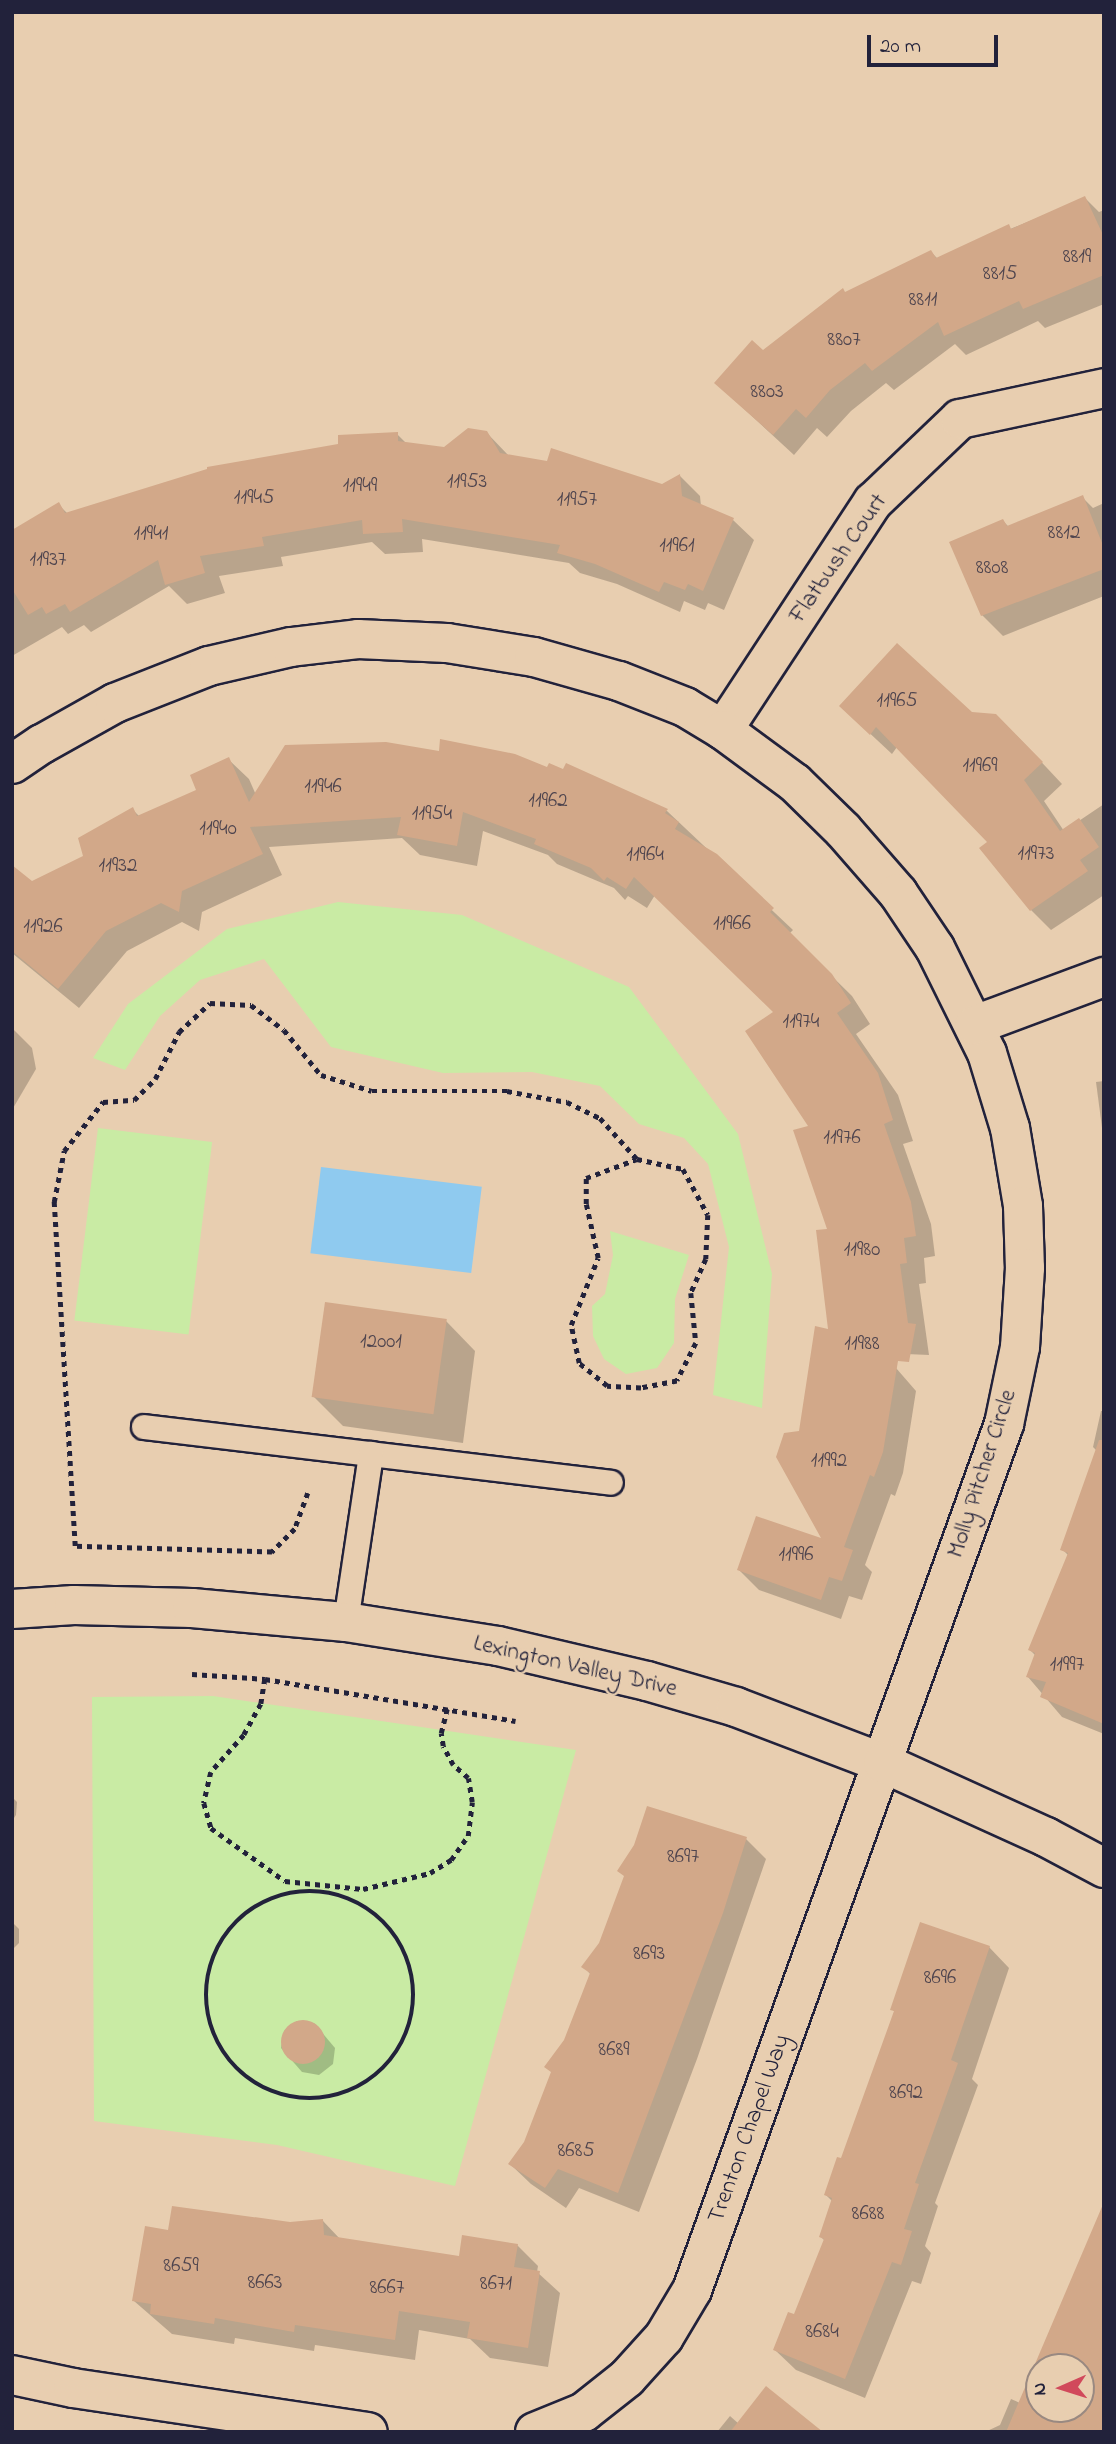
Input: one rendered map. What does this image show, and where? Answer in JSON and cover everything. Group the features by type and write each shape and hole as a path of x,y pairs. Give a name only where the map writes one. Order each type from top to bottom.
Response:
{"street":[{"name":"Flatbush Court","path":"723,730 873,502 960,419 1104,387"},
{"name":"Molly Pitcher Circle","path":"12,764 115,703 209,667 291,647 358,639 447,643 534,657 619,681 685,707 723,730 795,783 844,830 898,893 935,948 975,1025 1010,1128 1023,1206 1025,1268 1020,1347 1004,1424 883,1763"},
{"path":"975,1025 1104,977"},
{"name":"Lexington Valley Drive","path":"12,1609 74,1605 192,1608 346,1622 498,1646 648,1681 737,1707 883,1763 1046,1837 1104,1868"},
{"name":"Trenton Chapel Way","path":"536,2432 584,2412 627,2378 664,2337 692,2290 883,1763"},
{"path":"12,2375 74,2388 368,2432"}],"lane":[{"path":"144,1427 611,1483"},
{"path":"346,1622 371,1454"}],"path":[{"path":"309,1493 295,1528 272,1552 75,1546 54,1202 64,1151 103,1102 134,1100 155,1079 178,1032 210,1003 251,1005 284,1030 321,1075 372,1091 507,1091 567,1102 600,1118 637,1159 683,1169 708,1215 706,1259 691,1293 696,1343 677,1381 641,1388 607,1386 579,1363 571,1325 598,1258 586,1204 586,1178 637,1159"},
{"path":"192,1674 265,1679 515,1721"},
{"path":"265,1679 261,1704 244,1735 211,1772 204,1803 211,1828 285,1881 363,1889 430,1873 451,1860 468,1836 472,1802 468,1778 453,1765 443,1746 441,1732 447,1709"},
{"path":"305,1889 358,1900 399,1937 416,1990 405,2044 368,2085 316,2102 261,2090 221,2053 204,2001 216,1947 252,1906 305,1889"}],"green space":[{"path":"338,902 462,915 629,987 738,1134 772,1274 762,1408 713,1395 729,1247 708,1164 684,1138 639,1124 600,1086 532,1072 443,1073 331,1047 264,959 200,980 160,1016 125,1070 93,1058 128,1004 227,929"},
{"path":"98,1128 212,1142 189,1335 74,1321"},
{"path":"610,1231 689,1255 675,1299 674,1343 657,1368 626,1374 604,1359 593,1336 592,1306 605,1294 613,1255"},
{"path":"213,1696 576,1750 455,2186 277,2145 94,2121 92,1697"}],"water":[{"path":"321,1167 482,1187 471,1273 310,1253"}],"building":[{"path":"1085,196 1104,237 1104,275 1023,309 1019,301 944,336 938,322 872,371 865,363 830,390 806,418 796,409 773,435 714,383 752,340 763,350 843,288 845,292 931,250 936,258 1009,224 1011,229"},
{"path":"468,428 487,431 500,453 547,461 551,448 662,484 680,474 682,496 734,518 703,591 688,584 685,590 664,582 659,592 595,564 557,553 560,545 402,519 403,532 363,534 362,520 262,537 264,546 200,556 205,573 165,585 158,560 70,612 65,604 46,614 42,607 28,615 12,589 12,530 59,502 65,513 207,467 338,444 338,435 398,432 398,441 444,447"},
{"path":"1083,495 1104,548 1104,569 981,616 949,542 1003,519 1007,526"},
{"path":"897,643 972,712 996,714 1043,762 1024,780 1060,831 1079,818 1099,847 1080,860 1088,871 1030,911 979,848 987,842 876,727 870,735 839,706"},
{"path":"440,739 515,754 547,767 549,763 563,769 566,763 668,809 665,813 679,822 675,829 717,854 774,908 770,912 832,974 851,1003 837,1013 878,1073 893,1120 884,1124 911,1202 916,1236 904,1238 907,1263 900,1264 908,1323 916,1324 909,1362 898,1361 883,1452 874,1477 870,1475 844,1547 853,1550 842,1581 829,1577 821,1600 737,1570 756,1516 821,1538 776,1457 784,1433 799,1431 815,1326 828,1329 816,1230 827,1229 793,1130 808,1126 745,1031 773,1012 634,877 626,889 607,877 604,881 591,868 534,844 536,839 463,812 457,846 397,835 401,817 250,827 263,854 182,891 179,912 161,903 106,931 58,989 12,951 12,865 32,881 83,856 78,838 133,807 137,816 196,790 190,775 229,757 249,802 285,745 386,742 439,751"},
{"path":"325,1302 447,1319 433,1414 312,1397"},
{"path":"1099,1440 1104,1440 1104,1724 1040,1697 1046,1682 1026,1677 1035,1653 1028,1650 1068,1553 1060,1550"},
{"path":"647,1806 747,1837 723,1913 618,2193 558,2169 545,2188 508,2164 524,2142 551,2072 544,2067 564,2040 590,1973 581,1967 599,1943 624,1876 617,1871 634,1845"},
{"path":"920,1922 990,1946 951,2060 958,2063 915,2183 919,2184 904,2229 912,2231 901,2265 892,2262 845,2379 773,2350 788,2312 794,2314 824,2239 819,2237 832,2198 824,2195 837,2157 841,2158 894,2011 890,2010"},
{"path":"303,2020 312,2021 319,2026 324,2033 324,2051 319,2058 312,2063 303,2064 294,2063 287,2058 282,2051 281,2042 282,2033 287,2026 294,2021"},
{"path":"1104,2202 1104,2432 1006,2432 1025,2387 1025,2423 1095,2423 1095,2353 1040,2353"},
{"path":"172,2206 290,2222 323,2219 324,2235 459,2256 462,2235 518,2244 514,2267 540,2271 528,2348 467,2338 470,2322 399,2311 395,2340 295,2325 294,2332 215,2318 214,2324 150,2314 151,2304 132,2301 145,2226 168,2230"},
{"path":"766,2386 823,2432 730,2432"}]}
